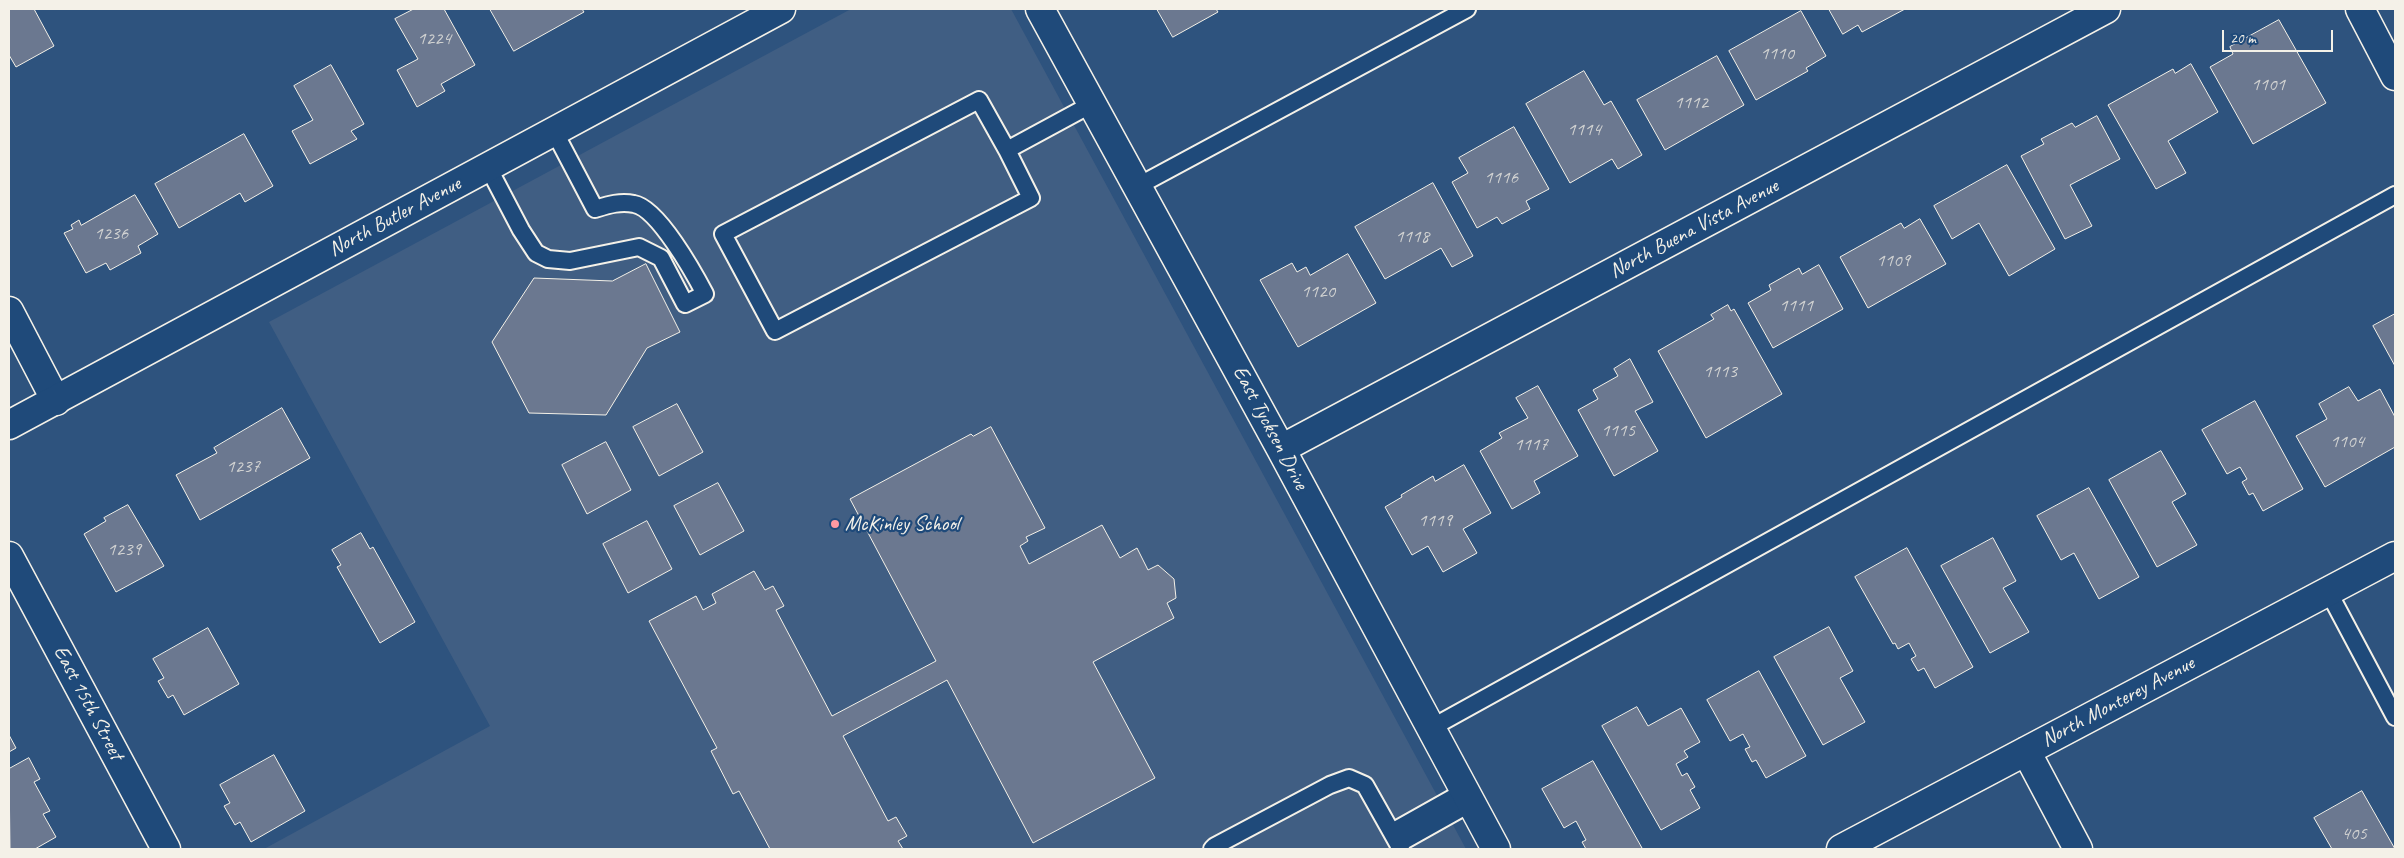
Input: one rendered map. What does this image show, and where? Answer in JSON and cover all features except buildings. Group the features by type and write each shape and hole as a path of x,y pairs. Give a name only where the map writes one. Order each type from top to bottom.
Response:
{"street":[{"name":"North Butler Avenue","path":"9,425 781,9"},
{"name":"East Tycksen Drive","path":"1040,9 1282,449 1496,849"},
{"name":"North Buena Vista Avenue","path":"1282,449 2106,9"},
{"path":"2360,9 2395,76"},
{"path":"9,311 56,401"},
{"name":"East 15th Street","path":"9,556 166,849"},
{"name":"North Monterey Avenue","path":"1841,849 2395,556"},
{"path":"2026,751 2078,849"}],"lane":[{"path":"1138,186 1467,9"},
{"path":"979,100 1007,150 1031,198 775,331 723,234 979,100"},
{"path":"1007,150 1092,104"},
{"path":"488,167 521,230 536,252 548,259 570,261 640,247 661,258 685,304 705,294 691,267 654,218 636,204 616,203 595,209 554,131"},
{"path":"1431,728 2395,195"},
{"path":"2328,591 2395,717"},
{"path":"1212,849 1330,785 1349,778 1365,785 1397,842 1468,797"}],"shaded area":[{"name":"McKinley School","path":"851,9 1011,9 1466,849 264,849 490,726 269,322"}],"place":[{"name":"McKinley School","path":"835,524"}]}
